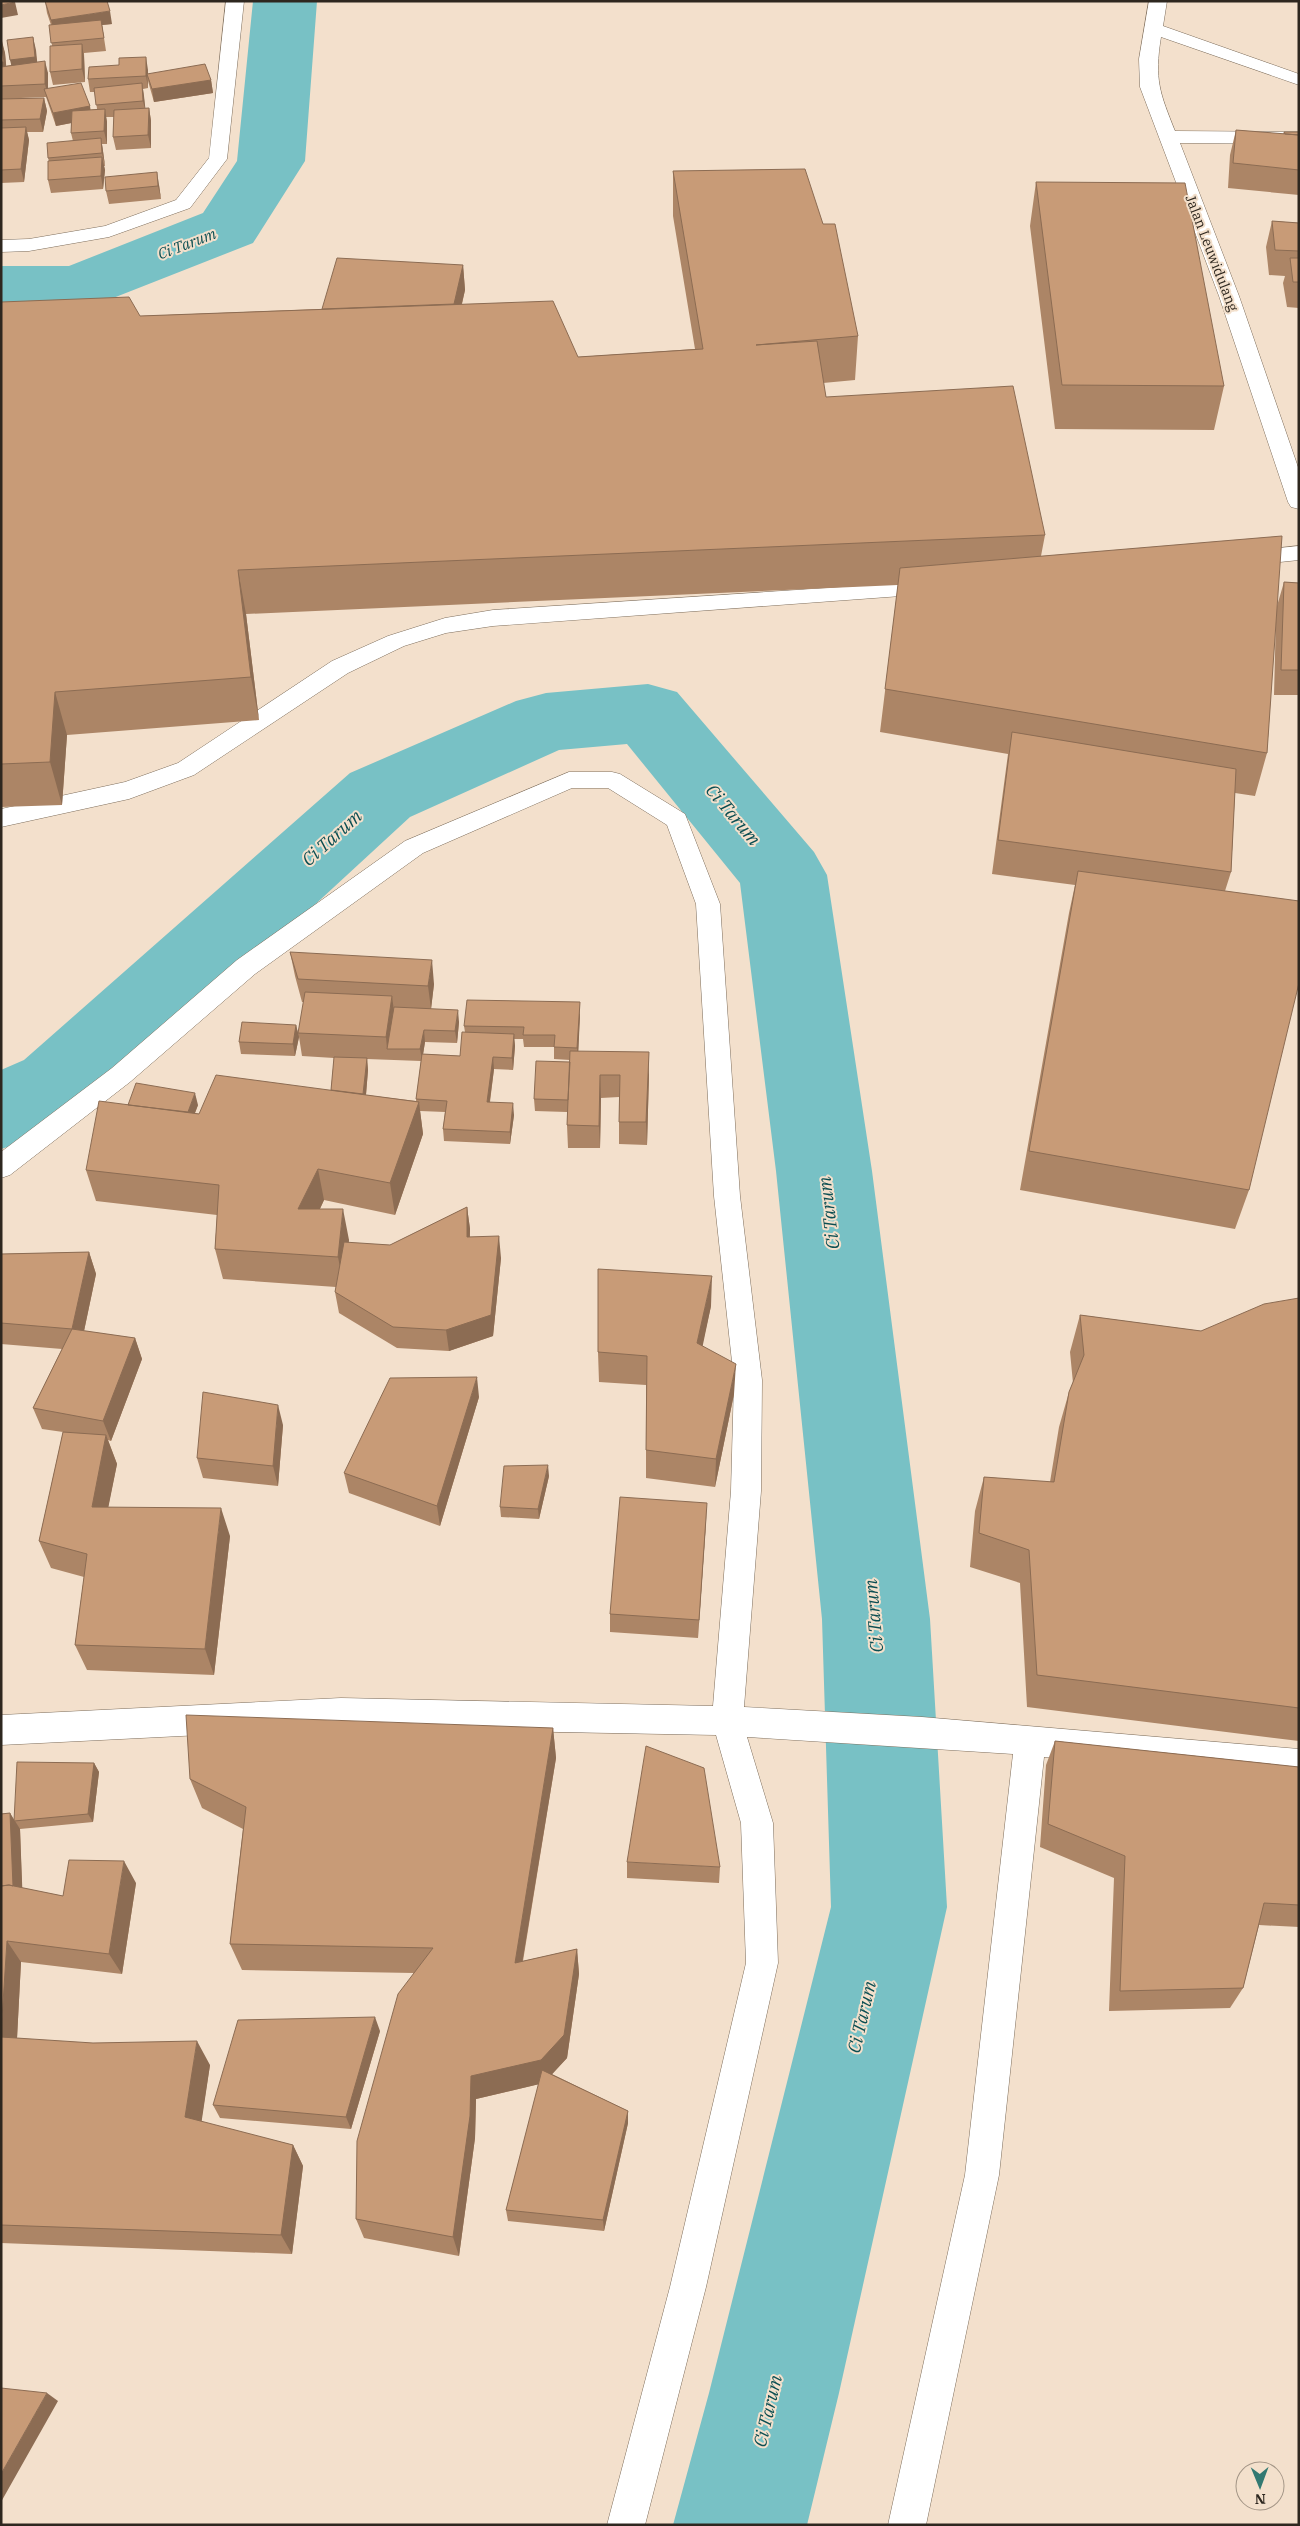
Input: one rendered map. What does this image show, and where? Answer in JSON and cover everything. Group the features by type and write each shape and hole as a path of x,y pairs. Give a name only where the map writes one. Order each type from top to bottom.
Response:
{"street":[{"path":"1,246 30,245 109,231 183,204 218,160 235,1"},
{"name":"Jalan Leuwidulang","path":"1158,1 1148,59 1149,87 1229,296 1299,502"},
{"path":"1152,28 1299,80"},
{"path":"1167,137 1299,138"},
{"path":"1221,561 1299,553"},
{"path":"1,818 129,790 186,769 340,667 396,641 445,626 493,618 954,587"},
{"path":"1,1167 121,1075 246,967 414,847 569,780 612,780 677,820 708,904 727,1196 748,1380 738,1722 757,1823 762,1963 688,2287 626,2525"},
{"path":"1,1730 341,1713 738,1722 1030,1740 1299,1764"},
{"path":"908,2525 982,2175 1030,1740"}],"building":[{"path":"1,1 15,1 15,2 1,5"},
{"path":"45,1 107,1 110,11 51,20"},
{"path":"101,20 104,38 51,43 49,25"},
{"path":"33,37 35,57 10,60 7,40"},
{"path":"1,41 4,62 1,62"},
{"path":"82,44 82,69 50,72 50,46"},
{"path":"146,57 146,76 88,79 89,67 119,65 119,58"},
{"path":"45,61 45,84 1,86 1,67"},
{"path":"205,64 211,80 152,89 147,74"},
{"path":"81,83 90,106 53,113 44,89"},
{"path":"142,83 143,101 96,105 94,88"},
{"path":"44,98 40,119 1,120 1,99"},
{"path":"149,108 148,135 113,137 114,110"},
{"path":"105,109 104,131 71,133 72,111"},
{"path":"26,127 21,169 1,170 1,128"},
{"path":"1236,130 1299,135 1299,170 1233,163"},
{"path":"1284,132 1299,132 1299,135 1285,134"},
{"path":"101,138 102,153 48,158 47,143"},
{"path":"102,157 101,176 48,180 48,161"},
{"path":"805,169 823,224 835,224 858,336 756,345 817,341 826,397 1013,386 1045,535 238,570 251,677 55,692 50,762 1,764 1,302 129,297 140,316 553,301 578,357 703,349 673,171"},
{"path":"157,172 158,186 106,191 105,177"},
{"path":"1036,182 1185,183 1224,386 1062,385"},
{"path":"1272,221 1299,223 1299,251 1275,250"},
{"path":"337,258 463,265 454,304 322,309"},
{"path":"1290,258 1299,258 1299,282 1293,282"},
{"path":"1282,536 1267,753 885,689 900,568"},
{"path":"1284,582 1299,583 1299,670 1281,670"},
{"path":"1012,732 1236,769 1231,872 998,840"},
{"path":"1078,871 1299,901 1299,983 1249,1190 1029,1151"},
{"path":"290,952 432,960 428,986 298,979"},
{"path":"305,992 392,996 386,1037 298,1033"},
{"path":"467,1000 580,1002 577,1048 554,1047 555,1035 523,1035 524,1027 464,1026"},
{"path":"394,1007 458,1010 455,1031 424,1030 420,1049 387,1049"},
{"path":"242,1022 296,1025 293,1044 239,1042"},
{"path":"462,1032 514,1034 512,1058 493,1057 487,1102 513,1103 510,1132 443,1129 447,1101 416,1099 422,1054 460,1056"},
{"path":"570,1051 649,1052 646,1122 619,1122 620,1075 600,1075 599,1126 567,1125"},
{"path":"334,1057 367,1058 363,1094 331,1090"},
{"path":"536,1061 570,1062 568,1100 534,1099"},
{"path":"216,1075 419,1102 390,1183 318,1169 298,1209 343,1209 338,1257 215,1249 219,1185 86,1170 99,1101 199,1114"},
{"path":"136,1083 195,1093 188,1112 128,1105"},
{"path":"467,1207 467,1237 499,1236 491,1315 446,1330 393,1327 335,1292 344,1242 390,1245"},
{"path":"89,1252 72,1329 1,1323 1,1254"},
{"path":"598,1269 712,1276 697,1343 736,1364 716,1459 646,1450 647,1356 598,1352"},
{"path":"1299,1298 1299,1708 1037,1675 1029,1550 979,1533 984,1477 1054,1482 1069,1392 1084,1355 1080,1315 1201,1331 1264,1304"},
{"path":"72,1329 135,1338 103,1421 33,1408"},
{"path":"477,1377 437,1506 344,1473 390,1378"},
{"path":"203,1392 278,1405 273,1466 197,1458"},
{"path":"63,1432 106,1435 92,1507 221,1508 205,1649 75,1645 87,1554 39,1541"},
{"path":"548,1465 538,1509 500,1507 504,1466"},
{"path":"620,1497 707,1503 699,1620 610,1614"},
{"path":"186,1715 553,1728 515,1963 577,1949 564,2035 541,2060 471,2076 470,2116 453,2237 356,2219 357,2141 398,1994 433,1948 230,1944 246,1807 190,1779"},
{"path":"1055,1741 1299,1767 1299,1905 1264,1903 1243,1988 1120,1991 1125,1856 1048,1824"},
{"path":"646,1746 704,1768 720,1867 627,1862"},
{"path":"17,1762 94,1763 88,1814 14,1821"},
{"path":"10,1813 13,1886 1,1886 1,1814"},
{"path":"69,1860 124,1861 109,1954 7,1941 1,2034 1,1886 9,1885 63,1896"},
{"path":"375,2017 346,2117 213,2105 238,2020"},
{"path":"1,2037 93,2043 197,2041 185,2117 293,2145 281,2235 1,2225"},
{"path":"542,2070 628,2111 603,2220 506,2210"},
{"path":"1,2388 47,2393 1,2474"}],"waterway":[{"name":"Ci Tarum","path":"1,287 78,287 228,228 271,161 285,1"},
{"name":"Ci Tarum","path":"1,1112 57,1086 380,795 546,722 648,713 783,875 824,1171 876,1619 889,1907 774,2393 740,2525"}]}
